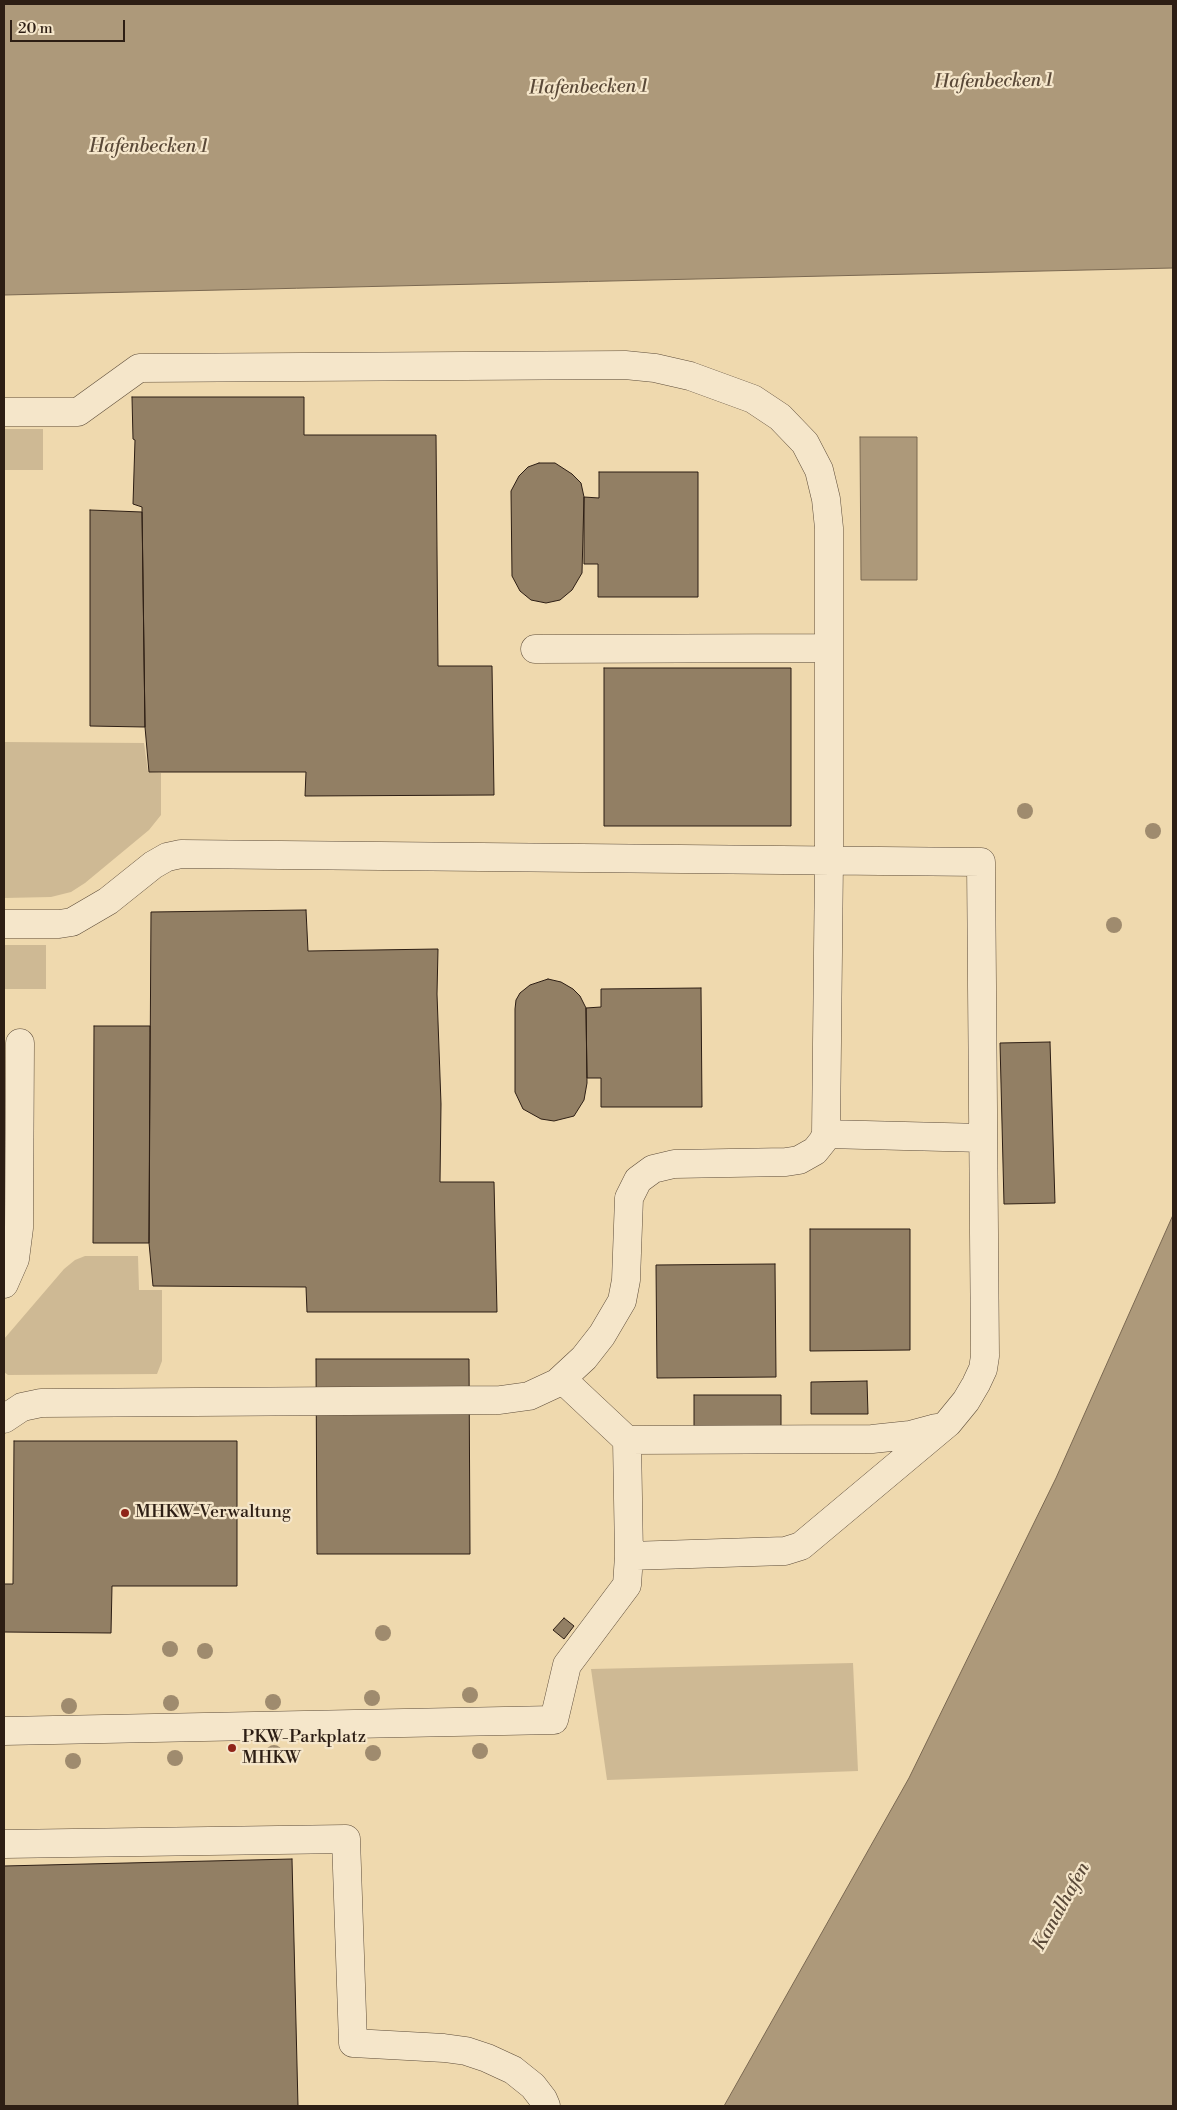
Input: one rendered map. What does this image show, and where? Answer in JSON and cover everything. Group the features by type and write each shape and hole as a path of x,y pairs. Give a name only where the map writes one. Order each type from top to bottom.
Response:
{"lane":[{"path":"4,412 78,412 139,368 625,365 673,372 706,381 738,392 767,407 793,429 812,455 823,484 828,514 829,861 826,1134 815,1151 799,1160 674,1164 653,1169 638,1180 628,1198 626,1280 622,1301 602,1335 563,1380 539,1393 509,1400 41,1403 22,1406 4,1419"},
{"path":"535,649 828,648"},
{"path":"4,924 59,924 72,922 108,901 153,865 167,857 181,854 980,862 984,1365 976,1384 966,1401 948,1423 796,1549 785,1551 628,1556"},
{"path":"4,1284 14,1259 19,1228 20,1042"},
{"path":"826,1134 983,1138"},
{"path":"563,1380 627,1440 872,1439 920,1434 948,1423"},
{"path":"4,1731 554,1720 567,1665 627,1585 627,1440"},
{"path":"4,1844 346,1839 353,2043 466,2051 513,2070 534,2086 546,2106"}],"shaded area":[{"path":"4,429 43,429 43,470 4,470"},
{"path":"4,742 144,743 148,772 161,773 161,815 149,830 85,883 71,892 51,897 4,898"},
{"path":"4,945 46,945 46,989 4,989"},
{"path":"85,1256 138,1256 139,1290 162,1290 162,1361 157,1374 8,1375 4,1372 4,1339 64,1269 75,1260"},
{"path":"853,1663 858,1771 607,1780 591,1669"}],"water":[{"name":"Hafenbecken 1","path":"4,4 1173,4 1173,268 4,295"},
{"path":"860,437 917,437 917,580 861,580"},
{"name":"Kanalhafen","path":"1173,1215 1173,2106 724,2106 909,1778 1056,1478"}],"building":[{"path":"132,397 304,397 304,435 436,435 438,666 492,666 494,795 305,796 306,772 149,772 145,727 142,507 133,504 135,440 133,439"},
{"path":"539,463 555,463 572,474 581,483 584,497 582,573 572,590 560,600 546,603 531,600 520,591 512,576 511,491 519,476 528,467"},
{"path":"599,472 698,472 698,597 598,597 598,564 584,564 584,497 599,498"},
{"path":"90,510 142,512 145,727 90,726"},
{"path":"604,668 791,668 791,826 604,826"},
{"path":"306,910 308,951 438,949 437,994 441,1104 440,1182 494,1182 497,1312 307,1312 306,1287 153,1286 149,1243 151,912"},
{"path":"548,979 561,982 573,989 580,996 586,1008 587,1083 584,1100 574,1116 554,1121 541,1119 523,1109 515,1092 516,1000 520,993 530,985"},
{"path":"701,988 702,1107 601,1107 601,1078 587,1078 586,1008 601,1007 601,989"},
{"path":"94,1026 150,1026 149,1243 93,1243"},
{"path":"1050,1042 1055,1203 1004,1204 1000,1043"},
{"path":"810,1229 910,1229 910,1350 810,1351"},
{"path":"775,1264 776,1377 657,1378 656,1265"},
{"path":"316,1359 469,1359 470,1554 317,1554"},
{"path":"867,1381 868,1414 811,1414 811,1382"},
{"path":"694,1395 781,1395 781,1426 694,1426"},
{"name":"MHKW-Verwaltung","path":"14,1441 237,1441 237,1586 112,1586 111,1633 4,1632 4,1584 13,1584"},
{"path":"564,1618 574,1626 564,1639 553,1630"},
{"path":"292,1859 298,2106 4,2106 4,1866"}],"place":[{"name":"MHKW-Verwaltung","path":"125,1513"},
{"name":"PKW-Parkplatz MHKW","path":"232,1748"}]}
